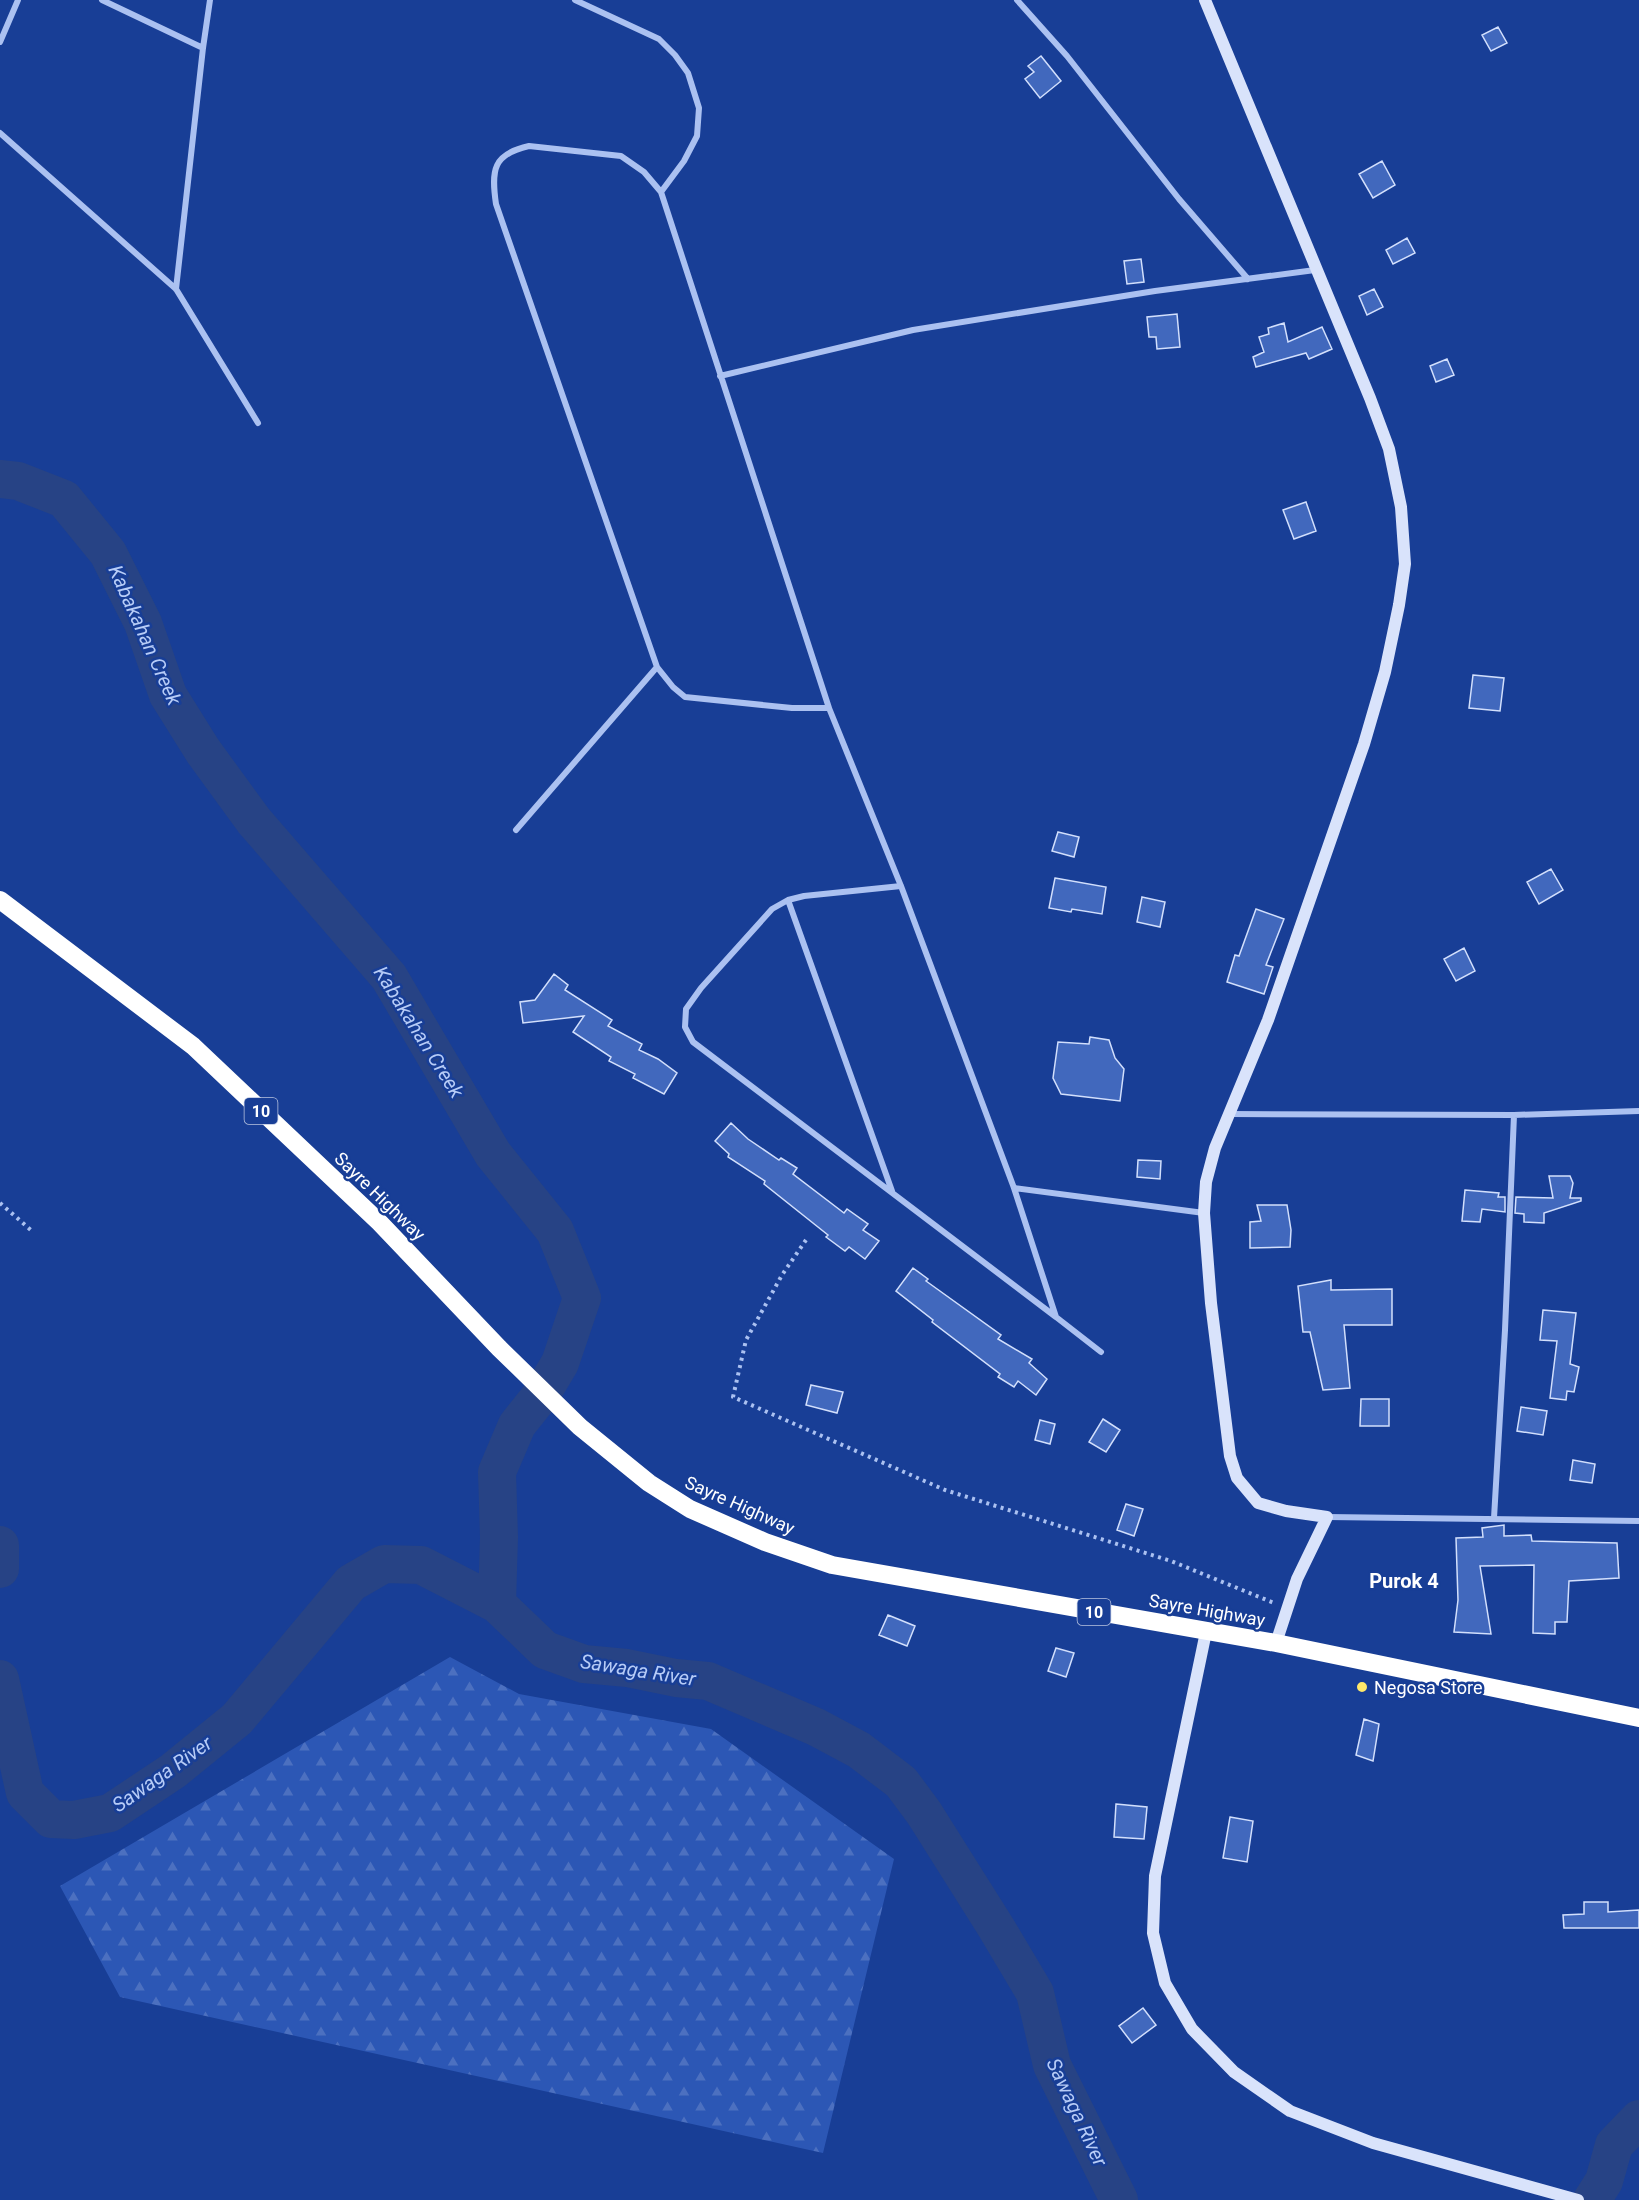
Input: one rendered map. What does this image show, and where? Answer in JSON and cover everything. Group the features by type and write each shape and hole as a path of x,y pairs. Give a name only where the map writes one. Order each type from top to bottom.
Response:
{"highway":[{"name":"Sayre Highway","path":"0,900 193,1046 380,1223 500,1348 580,1427 649,1483 690,1509 765,1542 832,1564 1276,1643 1639,1718"}],"street":[{"path":"0,42 18,0"},
{"path":"102,0 203,48"},
{"path":"176,289 210,0"},
{"path":"575,0 658,39 675,55 688,73 699,108 697,136 684,161 661,192"},
{"path":"1017,0 1067,56 1185,207 1248,279"},
{"path":"1205,0 1389,449 1401,507 1405,564 1399,605 1384,672 1364,744 1268,1020 1229,1114 1206,1182 1204,1213 1211,1303 1230,1456 1237,1478 1258,1503 1286,1511 1327,1517 1639,1521"},
{"path":"0,133 176,289 258,423"},
{"path":"829,708 792,708 685,697 673,687 657,667 496,204 492,180 498,162 513,149 529,146 621,156 644,172 661,192 829,708 901,886 1014,1188 1056,1317"},
{"path":"720,376 913,330 1155,291 1315,270"},
{"path":"516,830 657,667"},
{"path":"901,886 804,896 788,900 772,909 701,988 686,1009 685,1027 693,1042 1101,1352"},
{"path":"788,900 892,1193"},
{"path":"1229,1114 1514,1115 1639,1111"},
{"path":"1494,1518 1514,1115"},
{"path":"1014,1188 1204,1213"},
{"path":"1276,1643 1286,1608 1310,1549 1327,1517"},
{"path":"1206,1632 1155,1876 1154,1933 1165,1983 1186,2020 1234,2072 1290,2111 1373,2142 1578,2200"}],"path":[{"path":"0,1203 32,1231"},
{"path":"806,1240 782,1275 746,1340 733,1398 945,1491 1171,1561 1286,1608"}],"green space":[{"path":"450,1657 519,1694 711,1729 894,1859 823,2153 120,1997 60,1886"}],"building":[{"path":"1498,27 1507,43 1491,51 1482,35"},
{"path":"1041,56 1061,81 1040,98 1025,79 1034,72 1028,66"},
{"path":"1382,161 1395,185 1373,198 1359,174"},
{"path":"1407,238 1415,253 1393,264 1386,250"},
{"path":"1141,259 1144,282 1127,284 1124,261"},
{"path":"1374,289 1383,307 1367,315 1359,296"},
{"path":"1177,314 1180,347 1157,349 1156,337 1149,337 1147,317"},
{"path":"1284,323 1288,342 1322,327 1332,349 1309,359 1306,353 1256,367 1253,357 1264,352 1259,337 1269,334 1268,328"},
{"path":"1447,359 1454,375 1436,382 1430,366"},
{"path":"1306,502 1316,531 1294,539 1283,510"},
{"path":"1473,675 1504,678 1500,711 1469,708"},
{"path":"1058,832 1079,837 1074,857 1052,851"},
{"path":"1551,869 1563,890 1539,904 1527,882"},
{"path":"1055,878 1106,887 1102,914 1049,908"},
{"path":"1142,897 1165,902 1160,927 1137,922"},
{"path":"1256,909 1284,919 1266,965 1273,967 1264,994 1227,982 1235,955 1239,956"},
{"path":"1464,948 1475,971 1456,981 1444,959"},
{"path":"554,974 568,985 565,990 612,1020 608,1026 642,1044 639,1050 658,1059 677,1073 664,1094 633,1078 635,1074 609,1061 611,1057 573,1032 584,1016 523,1023 520,1002 535,1000"},
{"path":"1090,1037 1109,1040 1115,1058 1124,1069 1120,1101 1061,1094 1053,1078 1058,1042 1089,1044"},
{"path":"731,1123 748,1139 779,1160 781,1158 797,1168 793,1174 844,1213 847,1209 868,1224 863,1230 879,1241 865,1259 849,1247 845,1251 826,1237 828,1235 764,1184 765,1181 728,1157 729,1154 715,1141"},
{"path":"1138,1160 1161,1161 1160,1179 1137,1177"},
{"path":"1549,1176 1570,1176 1573,1183 1570,1198 1581,1198 1581,1201 1544,1213 1544,1223 1524,1222 1524,1214 1515,1213 1516,1197 1553,1198"},
{"path":"1465,1190 1499,1193 1498,1197 1505,1197 1505,1212 1482,1209 1480,1222 1462,1221"},
{"path":"1257,1205 1287,1205 1291,1230 1290,1247 1250,1248 1250,1222 1261,1221"},
{"path":"913,1268 928,1279 926,1281 1001,1335 998,1339 1032,1359 1029,1363 1047,1379 1036,1395 1018,1381 1014,1387 998,1377 1000,1374 896,1291"},
{"path":"1331,1280 1331,1290 1392,1289 1392,1325 1344,1325 1350,1388 1323,1390 1310,1332 1303,1332 1298,1286"},
{"path":"1543,1310 1576,1313 1570,1364 1579,1367 1574,1392 1567,1391 1566,1400 1550,1398 1557,1341 1540,1340"},
{"path":"811,1385 843,1392 837,1413 806,1405"},
{"path":"1361,1399 1389,1399 1389,1426 1360,1426"},
{"path":"1521,1407 1547,1411 1543,1435 1517,1431"},
{"path":"1103,1419 1120,1430 1106,1452 1089,1442"},
{"path":"1040,1420 1055,1424 1050,1444 1035,1440"},
{"path":"1573,1460 1595,1464 1592,1483 1570,1480"},
{"path":"1126,1504 1143,1509 1134,1536 1117,1530"},
{"path":"1504,1525 1504,1536 1531,1535 1532,1541 1617,1543 1619,1578 1569,1581 1567,1622 1555,1622 1555,1634 1533,1633 1534,1565 1480,1566 1491,1634 1454,1632 1458,1600 1456,1538 1483,1537 1482,1528"},
{"path":"888,1615 915,1626 907,1646 879,1635"},
{"path":"1056,1648 1074,1653 1066,1677 1048,1671"},
{"path":"1364,1719 1379,1724 1373,1761 1356,1755"},
{"path":"1116,1804 1147,1807 1144,1839 1114,1837"},
{"path":"1230,1817 1253,1821 1247,1862 1223,1858"},
{"path":"1584,1902 1608,1902 1608,1912 1639,1910 1639,1928 1564,1928 1563,1915 1584,1914"},
{"path":"1143,2008 1156,2025 1132,2043 1119,2026"}],"waterway":[{"name":"Kabakahan Creek","path":"0,479 18,481 64,499 108,553 143,623 168,695 203,751 254,821 389,977 493,1154 555,1231 582,1298 560,1363 541,1395 517,1425 497,1472 499,1537 497,1604"},
{"name":"Sawaga River","path":"0,1545 0,1569"},
{"name":"Sawaga River","path":"0,1679 25,1793 51,1819 74,1820 110,1813 173,1771 237,1719 351,1583 384,1564 421,1565 497,1604 545,1650 584,1664 627,1668 676,1678 708,1681 816,1727 859,1750 901,1782 924,1813 1035,1993 1052,2065 1119,2200"},
{"name":"Sawaga River","path":"1592,2200 1604,2181 1614,2145 1639,2119"}],"place":[{"name":"Negosa Store","path":"1362,1687"}],"district":[{"name":"Purok 4","path":"1404,1581"}]}
